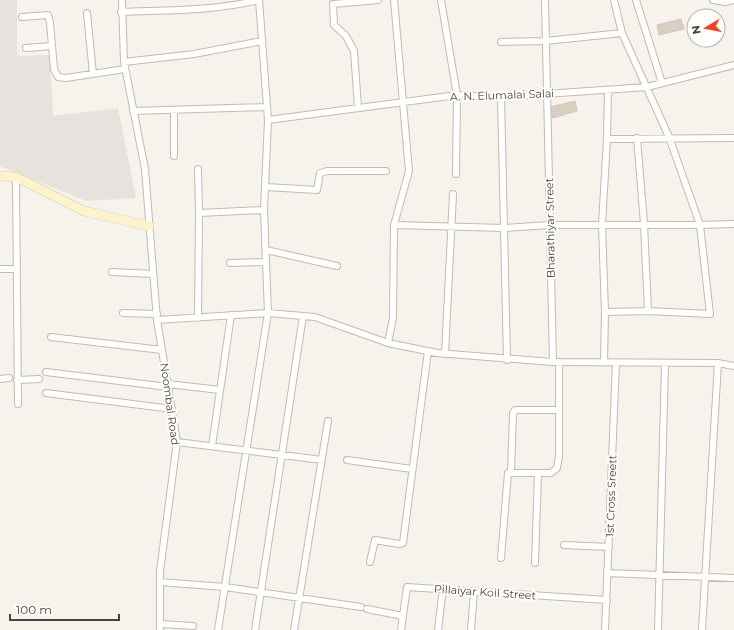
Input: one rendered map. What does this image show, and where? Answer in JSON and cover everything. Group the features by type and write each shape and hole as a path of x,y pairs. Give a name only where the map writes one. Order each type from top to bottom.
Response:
{"street":[{"name":"Noombal Road","path":"122,0 121,12 124,62 144,169 157,317 177,442 160,582 160,627"},
{"path":"121,12 207,9 234,6 259,0 268,120 264,210 268,313 218,630"},
{"path":"358,107 354,51 346,36 334,25 332,4 378,0"},
{"path":"388,344 393,318 394,225 409,171 394,0"},
{"path":"441,0 457,95 456,174"},
{"name":"Bharathiyar Street","path":"511,472 551,473 557,468 559,410 550,225 545,0"},
{"path":"605,312 648,311 710,314 700,225 669,137 622,33 614,0"},
{"path":"636,0 662,83"},
{"path":"713,0 726,2 734,0"},
{"path":"87,13 93,74"},
{"path":"22,17 48,15 54,69 58,77 125,69"},
{"path":"501,42 546,41 622,33"},
{"path":"124,62 194,54 262,41"},
{"path":"26,48 52,46"},
{"name":"A. N. Elumalai Salai","path":"268,120 457,95 501,97 647,87 734,65"},
{"path":"604,362 605,312 602,225 608,90"},
{"path":"501,97 507,360"},
{"path":"133,111 267,107"},
{"path":"174,110 174,156"},
{"path":"607,138 734,138"},
{"path":"637,138 644,224 648,311"},
{"path":"198,169 198,318"},
{"path":"266,187 317,190 320,173 327,171 386,171"},
{"path":"0,176 16,177 84,211 149,226"},
{"path":"16,177 18,404"},
{"path":"445,354 450,226 453,194"},
{"path":"199,213 264,210"},
{"path":"394,225 505,228 550,225 734,224"},
{"path":"266,250 337,266"},
{"path":"230,263 266,262"},
{"path":"0,269 16,269"},
{"path":"112,272 153,274"},
{"path":"123,313 157,317 198,318 268,313 302,316 315,318 388,344 445,354 507,360 718,364 734,366"},
{"path":"212,446 231,315"},
{"path":"256,630 302,316"},
{"path":"51,336 162,350"},
{"path":"370,562 375,540 399,544 403,542 428,351"},
{"name":"1st Cross Sreett","path":"605,630 616,363"},
{"path":"658,630 665,364"},
{"path":"702,630 718,364"},
{"path":"46,372 220,390"},
{"path":"0,379 9,378"},
{"path":"17,380 39,379"},
{"path":"46,393 172,409"},
{"path":"502,558 507,476 511,472 513,413 515,410 559,410"},
{"path":"296,630 299,598 328,421"},
{"path":"177,442 322,460"},
{"path":"347,460 412,469"},
{"path":"535,563 538,473"},
{"path":"564,545 609,547"},
{"path":"608,573 734,578"},
{"path":"160,582 225,587 261,592 364,608 403,616"},
{"name":"Pillaiyar Koil Street","path":"401,630 407,587 443,588 606,600"},
{"path":"438,630 443,588"},
{"path":"471,630 474,591"},
{"path":"160,627 193,626"}],"shaded area":[{"path":"0,0 17,0 17,56 50,55 53,116 118,108 136,198 86,201 0,166"}],"building":[{"path":"681,19 684,29 659,35 657,25"},
{"path":"575,101 577,111 553,118 550,107"}]}
